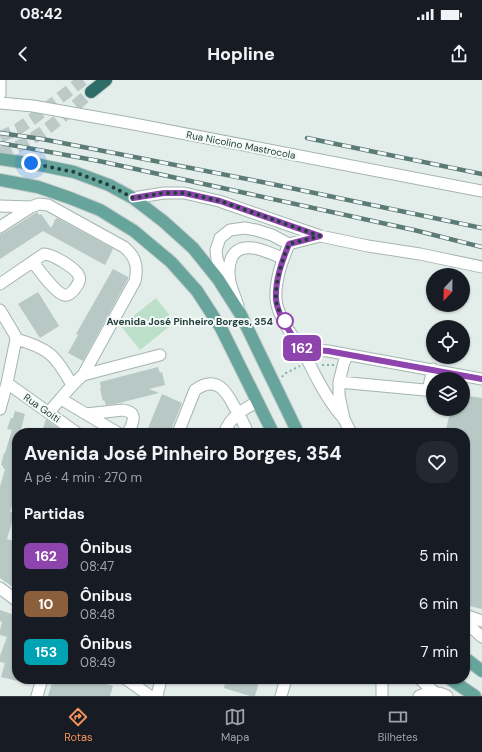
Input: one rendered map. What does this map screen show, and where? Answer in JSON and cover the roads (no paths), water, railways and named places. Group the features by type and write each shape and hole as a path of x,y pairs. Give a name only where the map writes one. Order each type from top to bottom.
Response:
{"highway":[{"path":"92,92 106,80"}],"main road":[{"path":"0,159 74,172 109,185 133,198 164,221 193,248 218,279 241,315 296,428"},
{"path":"0,180 38,187 100,210 134,231 171,262 197,291 221,328 270,428"},
{"path":"470,662 482,671"},
{"path":"457,684 475,696"}],"street":[{"path":"0,80 0,94"},
{"name":"Rua Nicolino Mastrocola","path":"0,103 33,106 134,124 482,190"},
{"path":"133,198 164,193 184,193 220,201 320,236 482,267"},
{"path":"0,227 31,207 39,204 48,205 124,247 130,251 134,258 136,266 135,281 83,375 72,385 49,412"},
{"path":"0,206 31,207"},
{"path":"241,315 230,283 221,270 217,259 216,250 220,238 230,230 244,228 256,230 289,244 320,236"},
{"path":"289,244 282,258 277,282 276,300 280,314 302,349 329,400 344,419"},
{"path":"230,283 229,264 231,257 236,251 242,248 253,248 282,258"},
{"path":"0,284 33,262"},
{"path":"0,310 16,339 0,409"},
{"path":"16,339 46,350 55,358 72,385"},
{"path":"302,349 328,351 482,379"},
{"path":"348,355 343,364 338,382 344,419 348,428"},
{"path":"83,375 160,356"},
{"path":"338,382 424,390 429,386 433,369"},
{"path":"180,428 196,390 200,386 206,384 214,384 222,387 229,395 246,428"},
{"name":"Rua Goiti","path":"4,389 49,412 70,428"},
{"path":"61,399 110,428"},
{"path":"227,428 231,420 238,413 257,402"},
{"path":"86,414 124,410 132,414 134,418 131,428"},
{"path":"0,588 12,597"},
{"path":"470,616 482,621"},
{"path":"470,626 482,637"},
{"path":"37,696 41,684"},
{"path":"133,684 150,696"},
{"path":"157,696 160,684"},
{"path":"281,696 285,684"},
{"path":"382,684 382,696"},
{"path":"425,684 434,692"},
{"path":"419,696 434,692 447,696"}],"tunnel":[{"path":"0,137 18,129 83,80"},
{"path":"0,153 26,142 49,127 91,92"}],"railway":[{"path":"0,133 42,139 262,182 482,228"},
{"path":"307,138 482,174"},
{"path":"0,143 99,161 414,230 482,247"}],"place":[{"name":"Avenida José Pinheiro Borges, 354","path":"285,321"}]}
